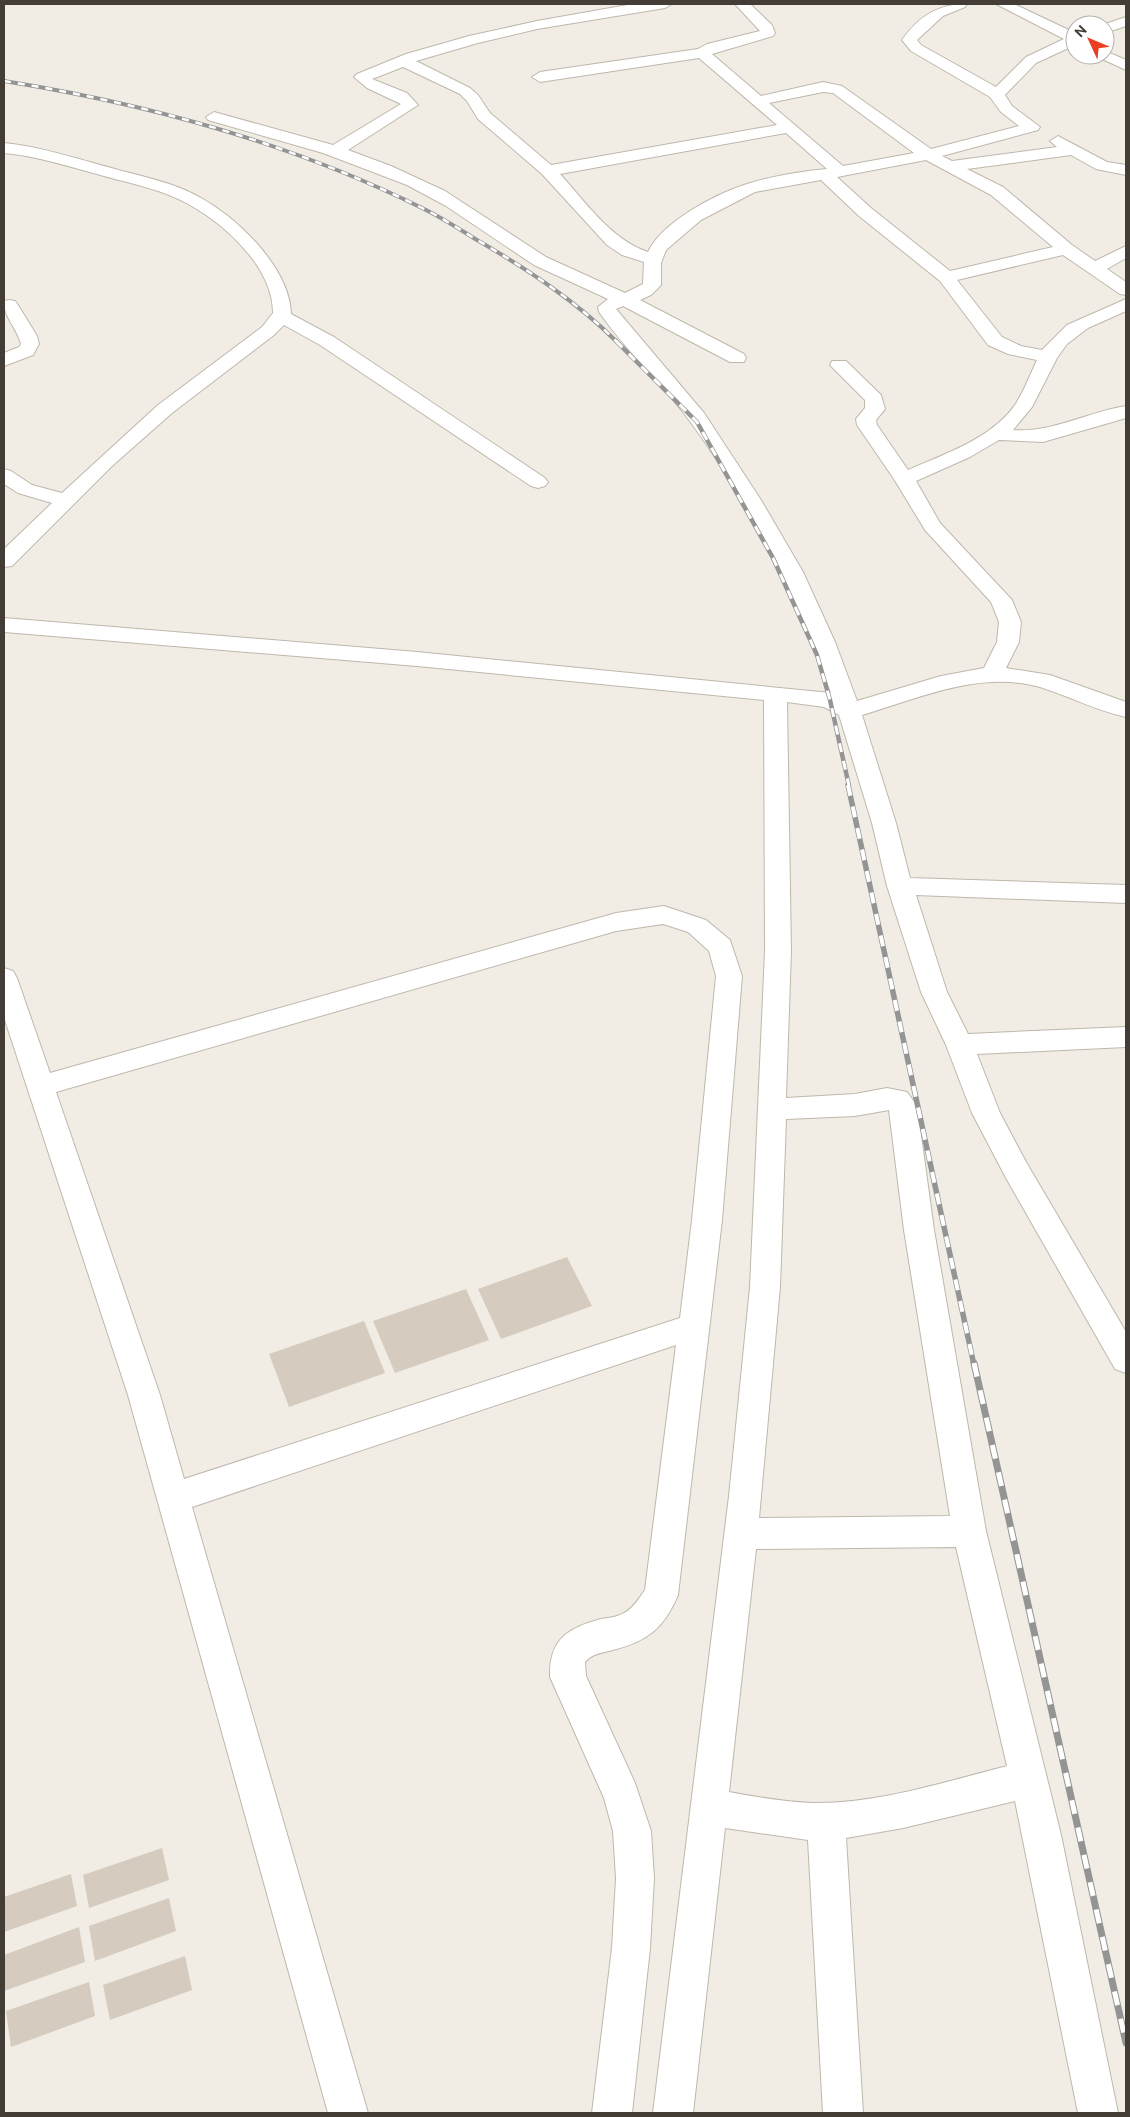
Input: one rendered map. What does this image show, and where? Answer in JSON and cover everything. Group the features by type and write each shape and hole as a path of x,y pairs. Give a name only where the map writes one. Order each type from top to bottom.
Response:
{"street":[{"path":"335,151 410,105 403,98 369,83 362,77 469,39 520,27 665,4"},
{"path":"540,77 702,53 712,47 768,33 767,28 742,4"},
{"path":"955,4 938,13 910,40 911,44 997,94 1000,103 1009,112 1032,127 1102,166 1126,170"},
{"path":"1003,4 1065,35"},
{"path":"997,94 1031,60 1065,44"},
{"path":"702,53 789,128 831,172 865,212 916,251 946,277 995,341 1006,348 1049,356"},
{"path":"407,60 406,62 409,65 465,91 473,98 484,116 548,171 614,241 628,251 653,259"},
{"path":"757,101 823,88 837,89 928,154 997,191 1066,249 1126,290"},
{"path":"214,117 335,151 400,176 439,195 469,213 498,236 539,260 624,299 737,358"},
{"path":"1032,127 928,154 752,188 726,198 672,234 653,259 654,282 648,289 607,307 608,312 696,416 751,500 804,598 824,642 849,711 884,823 900,886 934,992 960,1045 986,1113 1016,1170 1126,1360"},
{"path":"548,171 789,128"},
{"path":"4,148 58,158 153,185 196,201 236,234 268,270 280,294 282,316 268,332 166,408 65,500 4,561"},
{"path":"951,166 1073,150"},
{"path":"946,277 1066,249"},
{"path":"1094,269 1126,251"},
{"path":"904,480 996,434 1016,417 1030,398 1049,356 1060,340 1126,304"},
{"path":"4,360 26,351 30,344 28,336 9,305"},
{"path":"282,316 327,341 538,482"},
{"path":"839,365 874,399 875,409 866,419 867,425 932,526 1001,600 1010,622 1008,642 992,673"},
{"path":"996,434 1022,437 1043,436 1100,417 1126,412"},
{"path":"4,475 25,489 65,500"},
{"path":"4,625 491,664 830,700 849,711 950,681 992,673 1042,680 1126,710"},
{"path":"673,2113 741,1534 766,1286 774,1109 778,951 775,694"},
{"path":"900,886 1126,894"},
{"path":"40,1086 616,922 664,915 697,926 721,947 729,976 707,1220 661,1595 649,1613 637,1625 584,1641 572,1649 566,1663 568,1677 622,1796 632,1831 635,1878 631,1948 612,2113"},
{"path":"4,978 144,1395 348,2113"},
{"path":"960,1045 1126,1037"},
{"path":"774,1109 855,1104 886,1099 897,1100 903,1106 919,1230 969,1531 1029,1779 1098,2113"},
{"path":"173,1498 694,1326"},
{"path":"741,1534 969,1531"},
{"path":"710,1807 769,1817 826,1821 890,1812 1029,1779"},
{"path":"826,1821 843,2113"}],"building":[{"path":"567,1257 592,1306 501,1339 478,1289"},
{"path":"466,1289 489,1340 395,1373 373,1321"},
{"path":"364,1321 385,1373 289,1407 269,1354"},
{"path":"162,1848 169,1880 89,1908 83,1875"},
{"path":"71,1874 77,1906 4,1932 4,1897"},
{"path":"169,1898 176,1931 95,1961 89,1926"},
{"path":"79,1927 85,1962 4,1991 4,1955"},
{"path":"185,1956 192,1990 110,2020 103,1985"},
{"path":"89,1982 95,2016 11,2047 6,2011"}],"railway":[{"path":"4,81 112,101 165,114 270,145 372,185 436,215 514,262 568,299 617,342"},
{"path":"617,342 697,422 773,558 817,655 830,700 849,786"},
{"path":"848,785 974,1365"},
{"path":"974,1363 1126,2043"}]}
